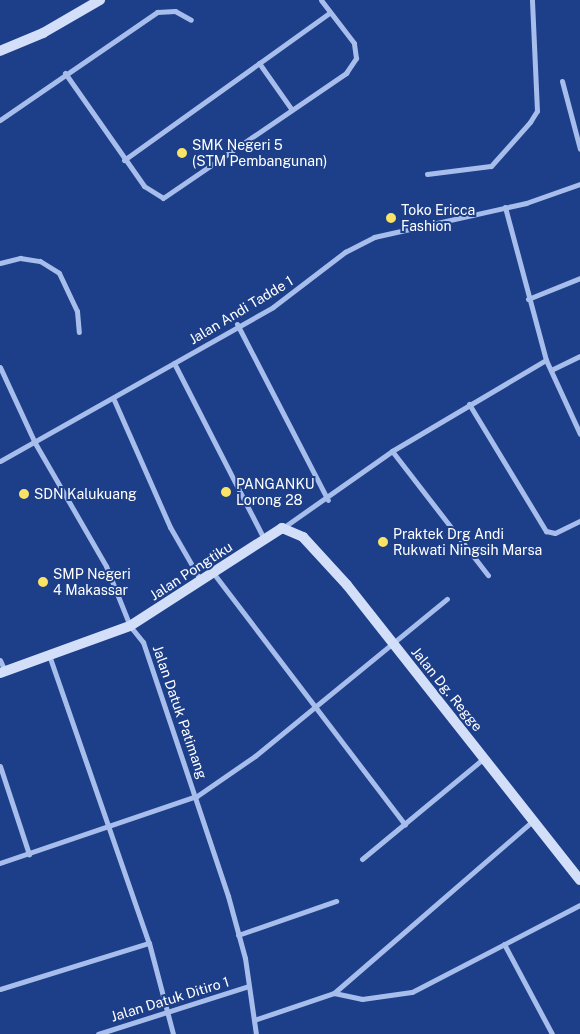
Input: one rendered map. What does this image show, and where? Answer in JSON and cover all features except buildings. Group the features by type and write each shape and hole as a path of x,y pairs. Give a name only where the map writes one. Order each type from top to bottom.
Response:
{"street":[{"path":"0,51 43,34 100,0"},
{"path":"65,73 144,186 163,198 346,73 356,58 354,43 329,13 321,0"},
{"path":"427,174 491,166 530,122 537,110 532,0"},
{"path":"0,120 65,73 157,12 175,11 191,20"},
{"path":"124,160 329,13"},
{"path":"259,63 292,110"},
{"path":"562,81 580,149"},
{"name":"Jalan Andi Tadde 1","path":"0,460 114,400 237,324 290,296 330,262 374,237 505,207 580,184"},
{"path":"505,207 528,299 546,360 580,434"},
{"path":"0,263 20,258 40,261 58,273 77,311 79,332"},
{"path":"528,299 580,278"},
{"path":"237,324 328,500"},
{"path":"551,370 580,356"},
{"path":"282,528 328,500 392,452 469,404 546,360"},
{"path":"174,363 264,539"},
{"name":"Jalan Datuk Patimang","path":"0,367 35,443 106,566 130,626 144,642 198,796 238,935 256,1034"},
{"path":"114,400 170,527 202,582"},
{"path":"469,404 546,531 555,533 580,522"},
{"path":"392,452 488,575"},
{"name":"Jalan Pongtiku","path":"2,672 130,626 202,582 282,528"},
{"name":"Jalan Dg. Regge","path":"282,528 303,537 319,552 580,880"},
{"path":"214,574 405,825"},
{"path":"0,863 198,796 255,756 312,705 395,646 447,599"},
{"path":"49,655 150,943 174,1034"},
{"path":"0,660 2,672"},
{"path":"362,859 484,758"},
{"path":"0,766 29,854"},
{"path":"254,1020 334,993 534,820"},
{"path":"238,935 336,901"},
{"path":"334,993 362,999 408,993 580,906"},
{"path":"0,989 150,943"},
{"path":"504,944 552,1034"},
{"name":"Jalan Datuk Ditiro 1","path":"98,1034 167,1010 248,986"}],"place":[{"name":"SMK Negeri 5 (STM Pembangunan)","path":"182,153"},
{"name":"Toko Ericca Fashion","path":"391,218"},
{"name":"PANGANKU Lorong 28","path":"226,492"},
{"name":"SDN Kalukuang","path":"24,494"},
{"name":"Praktek Drg Andi Rukwati Ningsih Marsa","path":"383,542"},
{"name":"SMP Negeri 4 Makassar","path":"43,582"}]}
